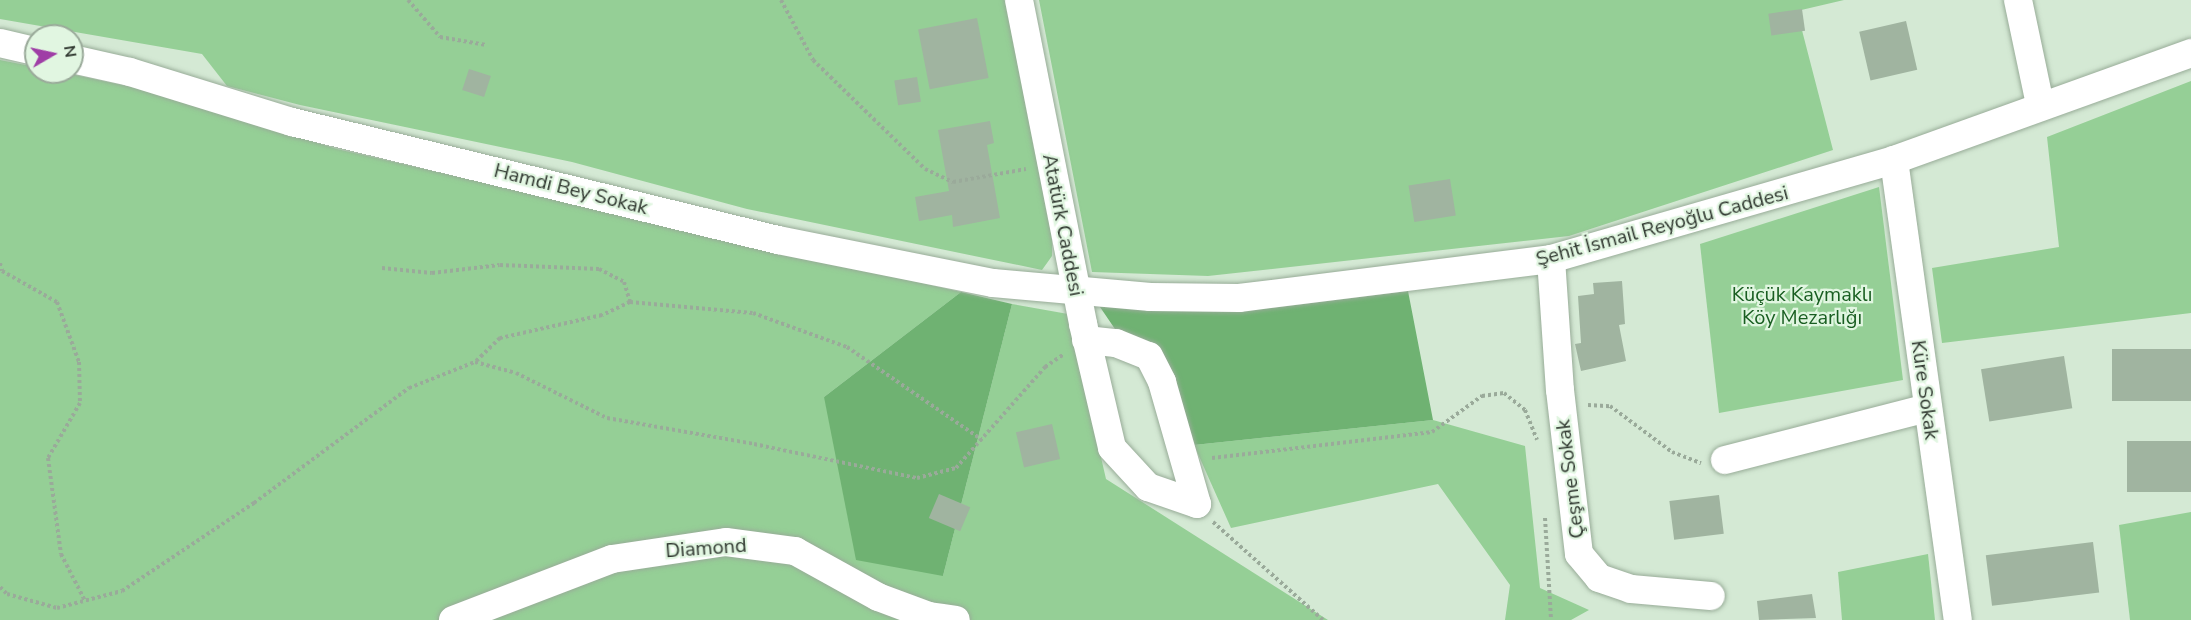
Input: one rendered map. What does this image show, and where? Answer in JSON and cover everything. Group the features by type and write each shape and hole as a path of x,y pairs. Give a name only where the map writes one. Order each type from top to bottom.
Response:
{"street":[{"name":"Atatürk Caddesi","path":"1019,0 1076,292 1112,448 1148,487 1197,504"},
{"path":"2018,0 2040,104"},
{"path":"0,43 24,48"},
{"name":"Şehit İsmail Reyoğlu Caddesi","path":"1076,292 1239,298 1551,260 1894,160 2040,104 2191,53"},
{"name":"Hamdi Bey Sokak","path":"84,62 130,72 292,123 778,240 993,284 1076,292"},
{"name":"Küre Sokak","path":"1894,160 1958,620"},
{"name":"Çeşme Sokak","path":"1551,260 1561,403 1579,554 1599,578 1631,589 1711,596"},
{"path":"1086,340 1116,343 1149,356 1162,382 1197,504"},
{"path":"1725,460 1927,408"},
{"name":"Diamond","path":"453,620 612,559 726,542 795,551 878,597 929,616 956,620"}],"path":[{"path":"408,0 440,37 486,45"},
{"path":"781,0 813,60 925,169 953,182 1050,165"},
{"path":"0,264 2,271 57,302 78,362 80,403 48,458 61,554 85,601"},
{"path":"382,268 432,273 500,265 598,268 624,282 630,302"},
{"path":"0,587 7,594 57,608 122,591 254,503 409,388 475,362 500,338 602,315 630,302 753,313 848,346 981,439"},
{"path":"475,362 516,373 607,418 754,444 917,478 956,468 1045,367 1086,340"},
{"path":"1184,461 1432,432 1482,396 1504,393 1525,410 1541,450"},
{"path":"1561,403 1610,406 1672,452 1698,464 1725,460"},
{"path":"1197,504 1229,540 1323,620"},
{"path":"1544,507 1551,620"}],"green space":[{"path":"0,0 1008,0 1052,230 1052,256 1042,270 747,209 572,162 300,105 227,86 202,54 84,34 84,24 29,24 0,19"},
{"path":"1039,0 1844,0 1797,11 1833,150 1569,236 1208,276 1092,272"},
{"path":"0,60 24,65 24,84 84,84 84,77 136,88 337,149 961,292 824,397 943,576 1012,304 1068,314 1106,479 1328,620 0,620"},
{"path":"2191,81 2191,313 1942,343 1932,268 2059,247 2047,137"},
{"name":"Küçük Kaymaklı Köy Mezarlığı","path":"1879,187 1903,380 1719,413 1700,244"},
{"path":"1408,291 1433,420 1194,445 1100,307 1271,308"},
{"path":"961,292 1012,304 943,576 856,560 824,397"},
{"path":"1433,420 1525,446 1540,588 1589,610 1571,620 1505,620 1510,585 1438,484 1231,528 1194,445"},
{"path":"2191,512 2191,620 2130,620 2119,525"},
{"path":"1928,554 1935,620 1842,620 1838,572"}],"building":[{"path":"1802,9 1805,31 1771,36 1768,14"},
{"path":"977,18 989,78 930,89 918,29"},
{"path":"1906,21 1917,70 1870,81 1859,32"},
{"path":"469,69 491,76 484,97 462,90"},
{"path":"917,77 921,102 898,105 894,81"},
{"path":"990,121 994,143 987,145 1000,218 953,227 952,215 919,221 915,197 949,191 938,130"},
{"path":"1450,179 1456,216 1414,222 1409,186"},
{"path":"1622,281 1625,324 1619,325 1626,361 1581,371 1575,344 1581,343 1578,296 1594,294 1593,283"},
{"path":"2112,349 2191,349 2191,401 2112,401"},
{"path":"2064,356 2072,408 1989,421 1981,369"},
{"path":"1052,424 1060,459 1024,467 1016,432"},
{"path":"2127,441 2191,441 2191,492 2127,492"},
{"path":"939,494 970,507 960,531 929,518"},
{"path":"1719,495 1724,534 1674,540 1669,501"},
{"path":"2093,542 2099,593 1992,606 1986,555"},
{"path":"1812,594 1816,618 1759,620 1757,601"}]}
